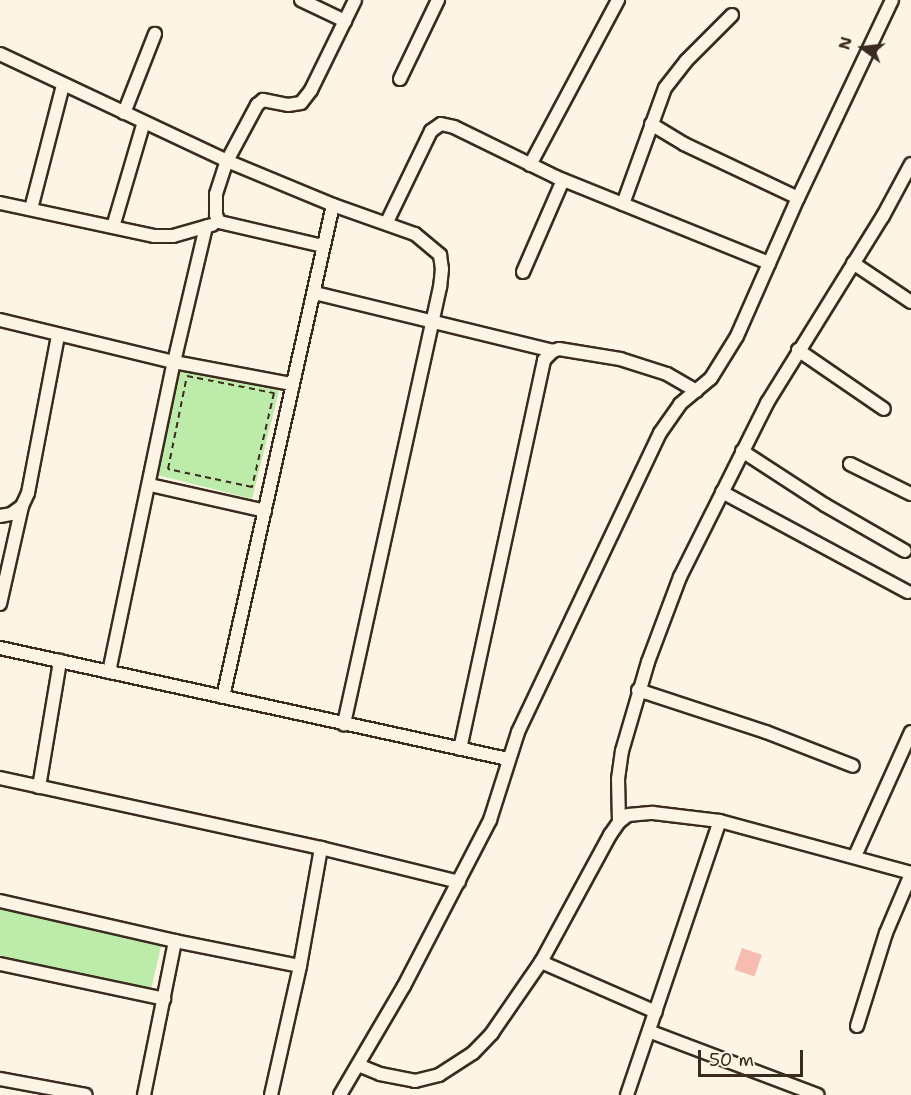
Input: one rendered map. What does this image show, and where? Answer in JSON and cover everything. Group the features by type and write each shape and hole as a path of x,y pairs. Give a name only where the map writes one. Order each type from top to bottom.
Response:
{"street":[{"path":"301,0 345,21"},
{"path":"219,222 216,215 216,194 227,160 252,113 263,100 295,106 305,98 356,0"},
{"path":"400,79 438,0"},
{"path":"530,165 618,0"},
{"path":"340,1095 415,967 490,820 518,732 660,433 674,410 711,378 729,353 798,198 892,0"},
{"path":"622,204 659,100 672,77 732,15"},
{"path":"124,113 155,34"},
{"path":"0,54 227,160 333,205 387,222 415,234 440,255 442,268 432,321 344,725"},
{"path":"31,209 63,85"},
{"path":"113,227 144,122"},
{"path":"387,222 435,126 441,124 454,127 563,180 769,263"},
{"path":"651,124 703,154 798,198"},
{"path":"619,822 618,780 622,751 638,690 668,603 742,451 798,350 883,216 911,164"},
{"path":"523,272 563,180"},
{"path":"0,202 154,236 173,236 219,222 323,246"},
{"path":"223,697 333,205"},
{"path":"109,672 174,362 206,227"},
{"path":"853,263 911,302"},
{"path":"315,293 553,351 570,351 640,364 667,375 696,391"},
{"path":"0,320 174,362 292,384"},
{"path":"0,604 21,507 33,473 58,335"},
{"path":"798,350 884,409"},
{"path":"460,749 542,368 544,360 553,351"},
{"path":"742,451 783,479 905,551"},
{"path":"850,464 911,494"},
{"path":"150,485 265,511"},
{"path":"722,492 908,592"},
{"path":"0,516 11,514 21,507"},
{"path":"0,648 508,759"},
{"path":"39,787 60,661"},
{"path":"638,690 766,732 853,766"},
{"path":"855,856 911,732"},
{"path":"0,778 321,848 459,882"},
{"path":"358,1065 397,1079 415,1081 440,1075 473,1053 492,1033 542,963 619,822 628,815 653,813 720,821 855,856 911,874 886,933 857,1026"},
{"path":"627,1095 651,1032 720,821"},
{"path":"271,1095 300,966 321,848"},
{"path":"0,901 175,941 300,966"},
{"path":"144,1095 175,941"},
{"path":"542,963 656,1012"},
{"path":"0,964 164,999"},
{"path":"651,1032 818,1095"},
{"path":"0,1079 86,1095"}],"path":[{"path":"187,376 274,393 252,487 168,469 187,376"}],"green space":[{"path":"179,362 280,387 252,499 151,474"},
{"path":"0,906 162,943 151,990 0,955"}],"building":[{"path":"742,948 762,955 754,977 735,970"}]}
